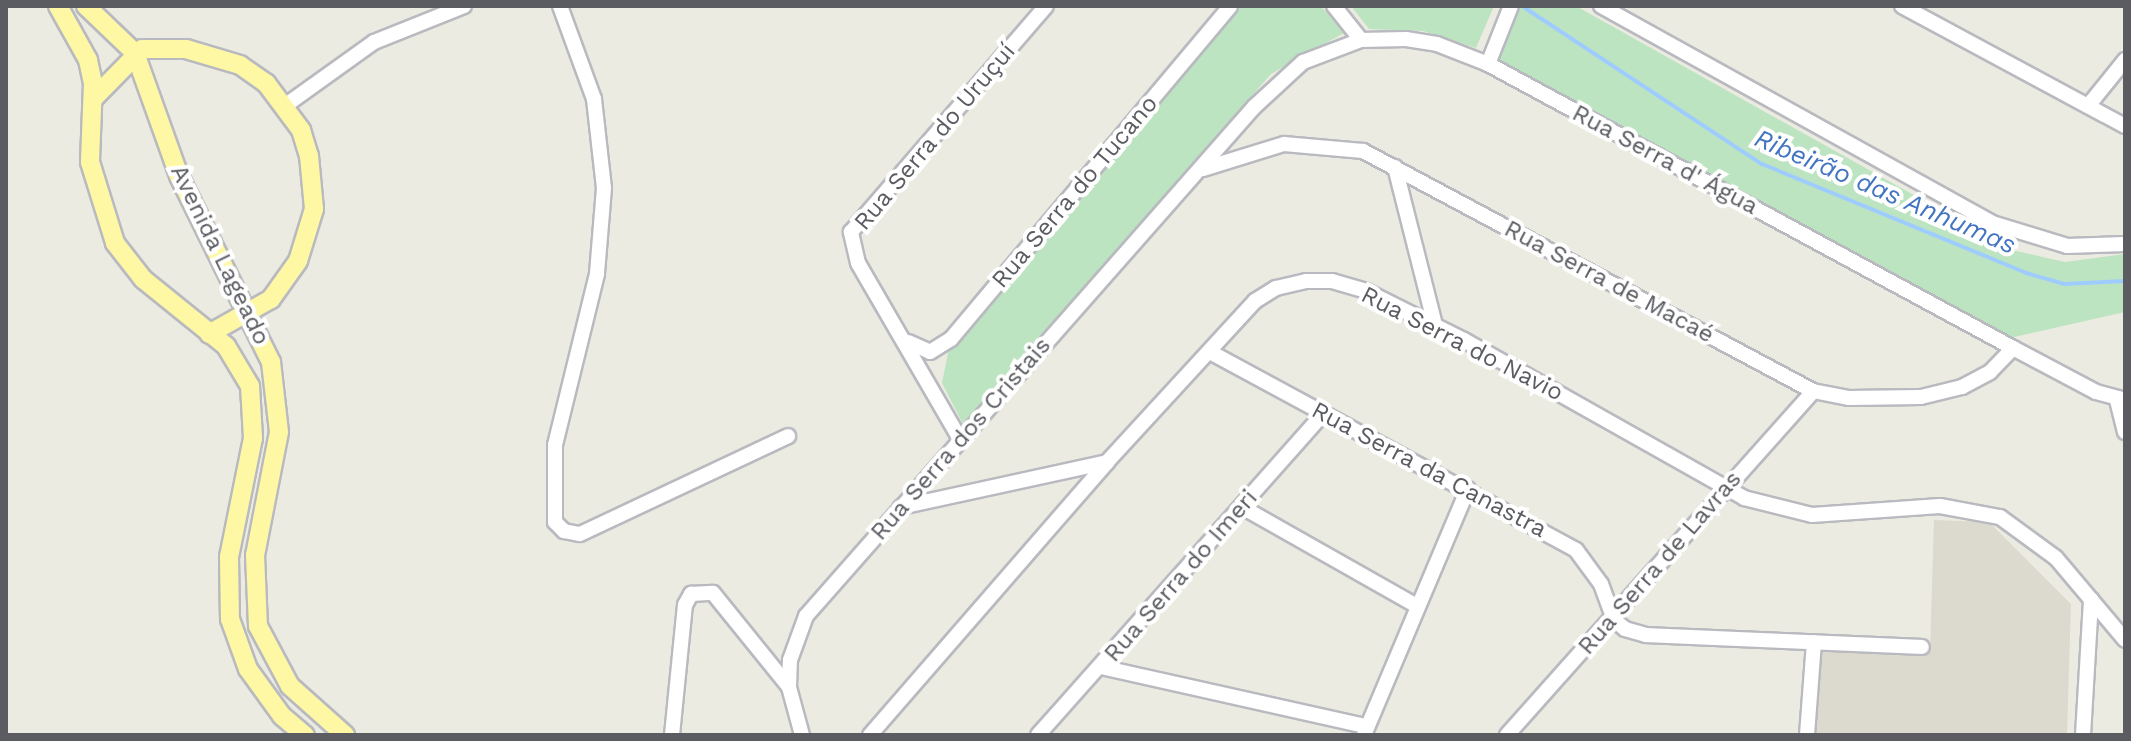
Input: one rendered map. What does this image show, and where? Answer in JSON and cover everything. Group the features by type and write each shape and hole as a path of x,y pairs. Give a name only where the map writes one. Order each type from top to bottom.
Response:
{"main road":[{"name":"Avenida Lageado","path":"58,6 84,48 93,99 90,162 115,243 143,279 209,334 238,363 250,386 253,413 229,557 228,602 236,641 267,699 305,735"},
{"name":"Avenida Lageado","path":"86,6 135,53 179,176 249,312 271,362 279,416 254,563 258,626 290,686 345,735"},
{"path":"93,99 135,53 167,46 216,55 266,83 286,105 309,156 314,209 298,261 271,299 209,334"}],"street":[{"path":"286,105 374,42 464,6"},
{"path":"560,6 594,99 604,188 597,274 557,429 555,522 564,531 580,534 788,436"},
{"name":"Rua Serra do Uruçuí","path":"960,439 910,358 908,342 858,263 851,232 1046,6"},
{"name":"Rua Serra do Tucano","path":"908,342 930,352 951,339 1230,6"},
{"path":"1334,6 1361,40"},
{"path":"1488,64 1511,6"},
{"path":"1601,6 1992,223 2067,246 2125,244"},
{"path":"1902,6 2125,126"},
{"name":"Rua Serra d' Água","path":"1199,170 1254,107 1303,62 1361,40 1437,44 1488,64 2013,348 2121,400 2125,432"},
{"path":"2088,106 2125,60"},
{"name":"Rua Serra de Macaé","path":"1199,170 1284,144 1339,146 1395,167 1813,391 1879,400 1921,397 1962,387 1990,372 2013,348"},
{"path":"1395,167 1435,325"},
{"name":"Rua Serra dos Cristais","path":"802,735 789,687 790,660 806,616 1199,170"},
{"name":"Rua Serra do Navio","path":"870,735 1107,462 1255,301 1276,288 1306,281 1332,281 1366,291 1435,325 1724,487 1778,509 1812,515 1940,506 2000,517 2056,558 2125,640"},
{"name":"Rua Serra da Canastra","path":"1210,352 1576,550 1601,584 1614,620"},
{"name":"Rua Serra de Lavras","path":"1507,735 1614,620 1724,487 1813,391"},
{"name":"Rua Serra do Imeri","path":"1038,735 1322,415"},
{"path":"900,507 1107,462"},
{"path":"1101,667 1365,731 1468,489"},
{"path":"1242,507 1417,606"},
{"path":"672,735 685,605 701,590 713,593 789,687"},
{"path":"2083,735 2091,599"},
{"path":"1614,620 1646,635 1922,647"},
{"path":"1807,735 1814,642"}],"shaded area":[{"path":"1934,520 1989,522 2071,604 2067,735 1811,735 1813,649 1930,651"}],"green space":[{"path":"1242,6 1321,6 1344,33 1271,74 963,424 942,383 948,353"},
{"path":"1351,6 1494,6 1476,48 1423,31 1369,29"},
{"path":"1515,6 1576,6 2012,250 2065,262 2125,254 2125,312 2010,338 1500,64 1497,55"}],"waterway":[{"name":"Ribeirão das Anhumas","path":"1525,8 1762,164 2026,273 2064,284 2125,281"}]}
